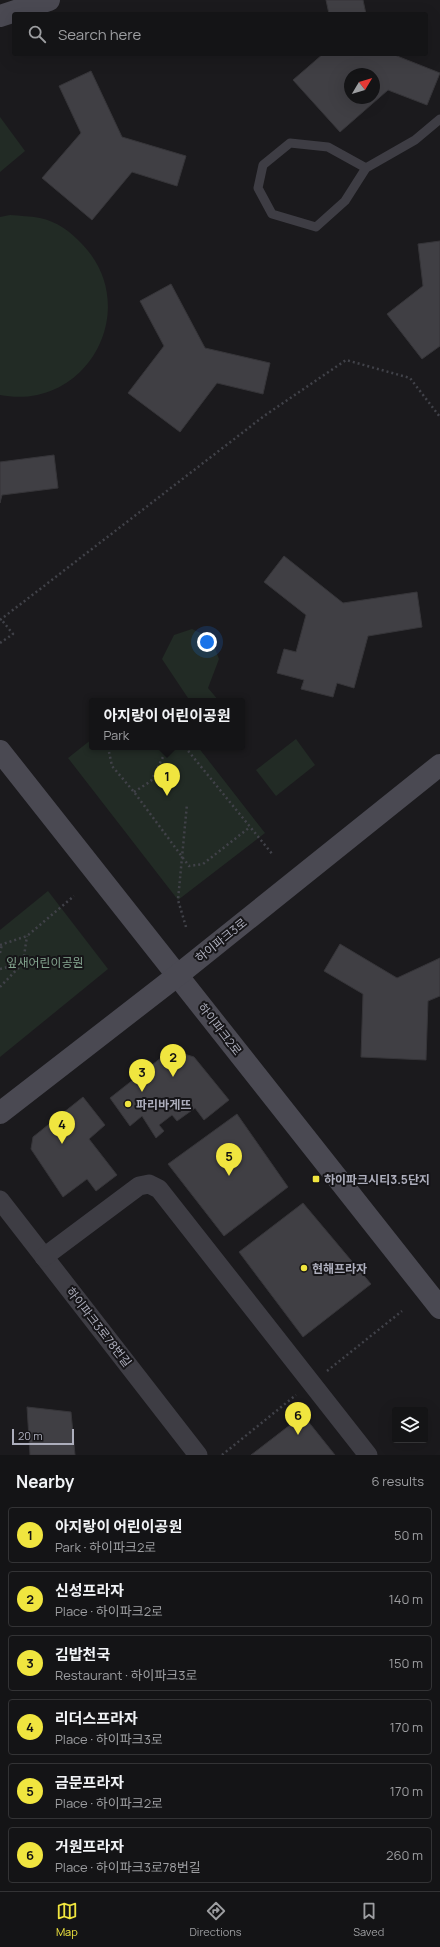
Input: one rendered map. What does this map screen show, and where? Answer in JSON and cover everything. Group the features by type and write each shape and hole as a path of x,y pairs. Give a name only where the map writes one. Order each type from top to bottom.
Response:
{"street":[{"path":"12,12 49,0"},
{"path":"0,16 12,12"},
{"name":"하이파크2로","path":"0,751 440,1308"},
{"name":"하이파크3로","path":"0,1114 178,975 440,764"},
{"path":"44,1257 139,1186 149,1184 159,1189 368,1455"},
{"name":"하이파크3로78번길","path":"0,1200 198,1455"}],"lane":[{"path":"366,168 328,147 290,143 263,165 258,188 272,214 316,228 345,201 366,168 415,140 440,119"}],"path":[{"path":"0,643 13,634 1,620 264,416 346,360 410,378 440,417"},
{"path":"109,750 112,766 134,792 182,858 190,866 203,864 250,827"},
{"path":"134,792 151,781 166,750"},
{"path":"186,750 273,855"},
{"path":"186,927 178,900 187,804"},
{"path":"0,953 1,944 27,936 74,896"},
{"path":"0,987 23,963 27,936"},
{"path":"0,969 23,963"},
{"path":"326,1372 402,1311"},
{"path":"222,1455 301,1391"}],"green space":[{"path":"0,117 25,151 0,172"},
{"path":"10,215 46,219 57,224 73,235 81,243 99,268 107,296 106,323 97,349 81,371 59,387 31,396 0,395 0,217"},
{"path":"192,629 211,638 219,659 208,688 216,698 188,698 162,659 174,635"},
{"path":"296,739 315,765 276,796 256,770"},
{"path":"89,741 89,750 200,750 265,833 178,900 68,758"},
{"name":"잎새어린이공원","path":"48,891 108,969 0,1057 0,930"}],"building":[{"path":"326,0 363,0 366,12 329,12"},
{"path":"321,56 397,56 440,73 427,105 388,90 380,97 380,68 344,68 344,104 372,104 340,132 293,80"},
{"path":"91,71 122,137 186,156 177,186 132,172 92,220 42,178 81,133 59,86"},
{"path":"440,241 440,346 422,359 387,314 423,286 418,244"},
{"path":"171,284 205,348 270,363 263,394 217,383 180,432 128,393 164,346 140,301"},
{"path":"54,455 58,488 2,495 0,503 0,462"},
{"path":"284,556 343,603 417,592 422,627 368,636 354,688 337,683 333,697 301,689 304,680 277,673 284,649 296,652 306,615 264,582"},
{"path":"340,944 397,978 440,958 440,996 428,1001 426,1060 361,1057 363,994 324,971"},
{"path":"171,1050 194,1057 229,1100 204,1120 195,1108 177,1121 172,1115 159,1125 164,1131 156,1138 142,1116 130,1126 110,1098"},
{"path":"83,1097 105,1125 89,1139 117,1175 96,1191 87,1179 63,1197 31,1149 33,1137"},
{"path":"237,1114 288,1187 224,1236 168,1164"},
{"name":"현해프라자","path":"303,1203 371,1284 303,1337 239,1252"},
{"path":"27,1407 71,1412 75,1455 30,1455"},
{"path":"303,1415 335,1455 251,1455"}],"place":[{"name":"아지랑이 어린이공원","path":"167,796"},
{"name":"신성프라자","path":"173,1077"},
{"name":"김밥천국","path":"142,1092"},
{"name":"파리바게뜨","path":"128,1104"},
{"name":"리더스프라자","path":"62,1144"},
{"name":"금문프라자","path":"229,1176"},
{"name":"하이파크시티3.5단지","path":"316,1179"},
{"name":"현해프라자","path":"304,1268"},
{"name":"거원프라자","path":"298,1435"}]}
